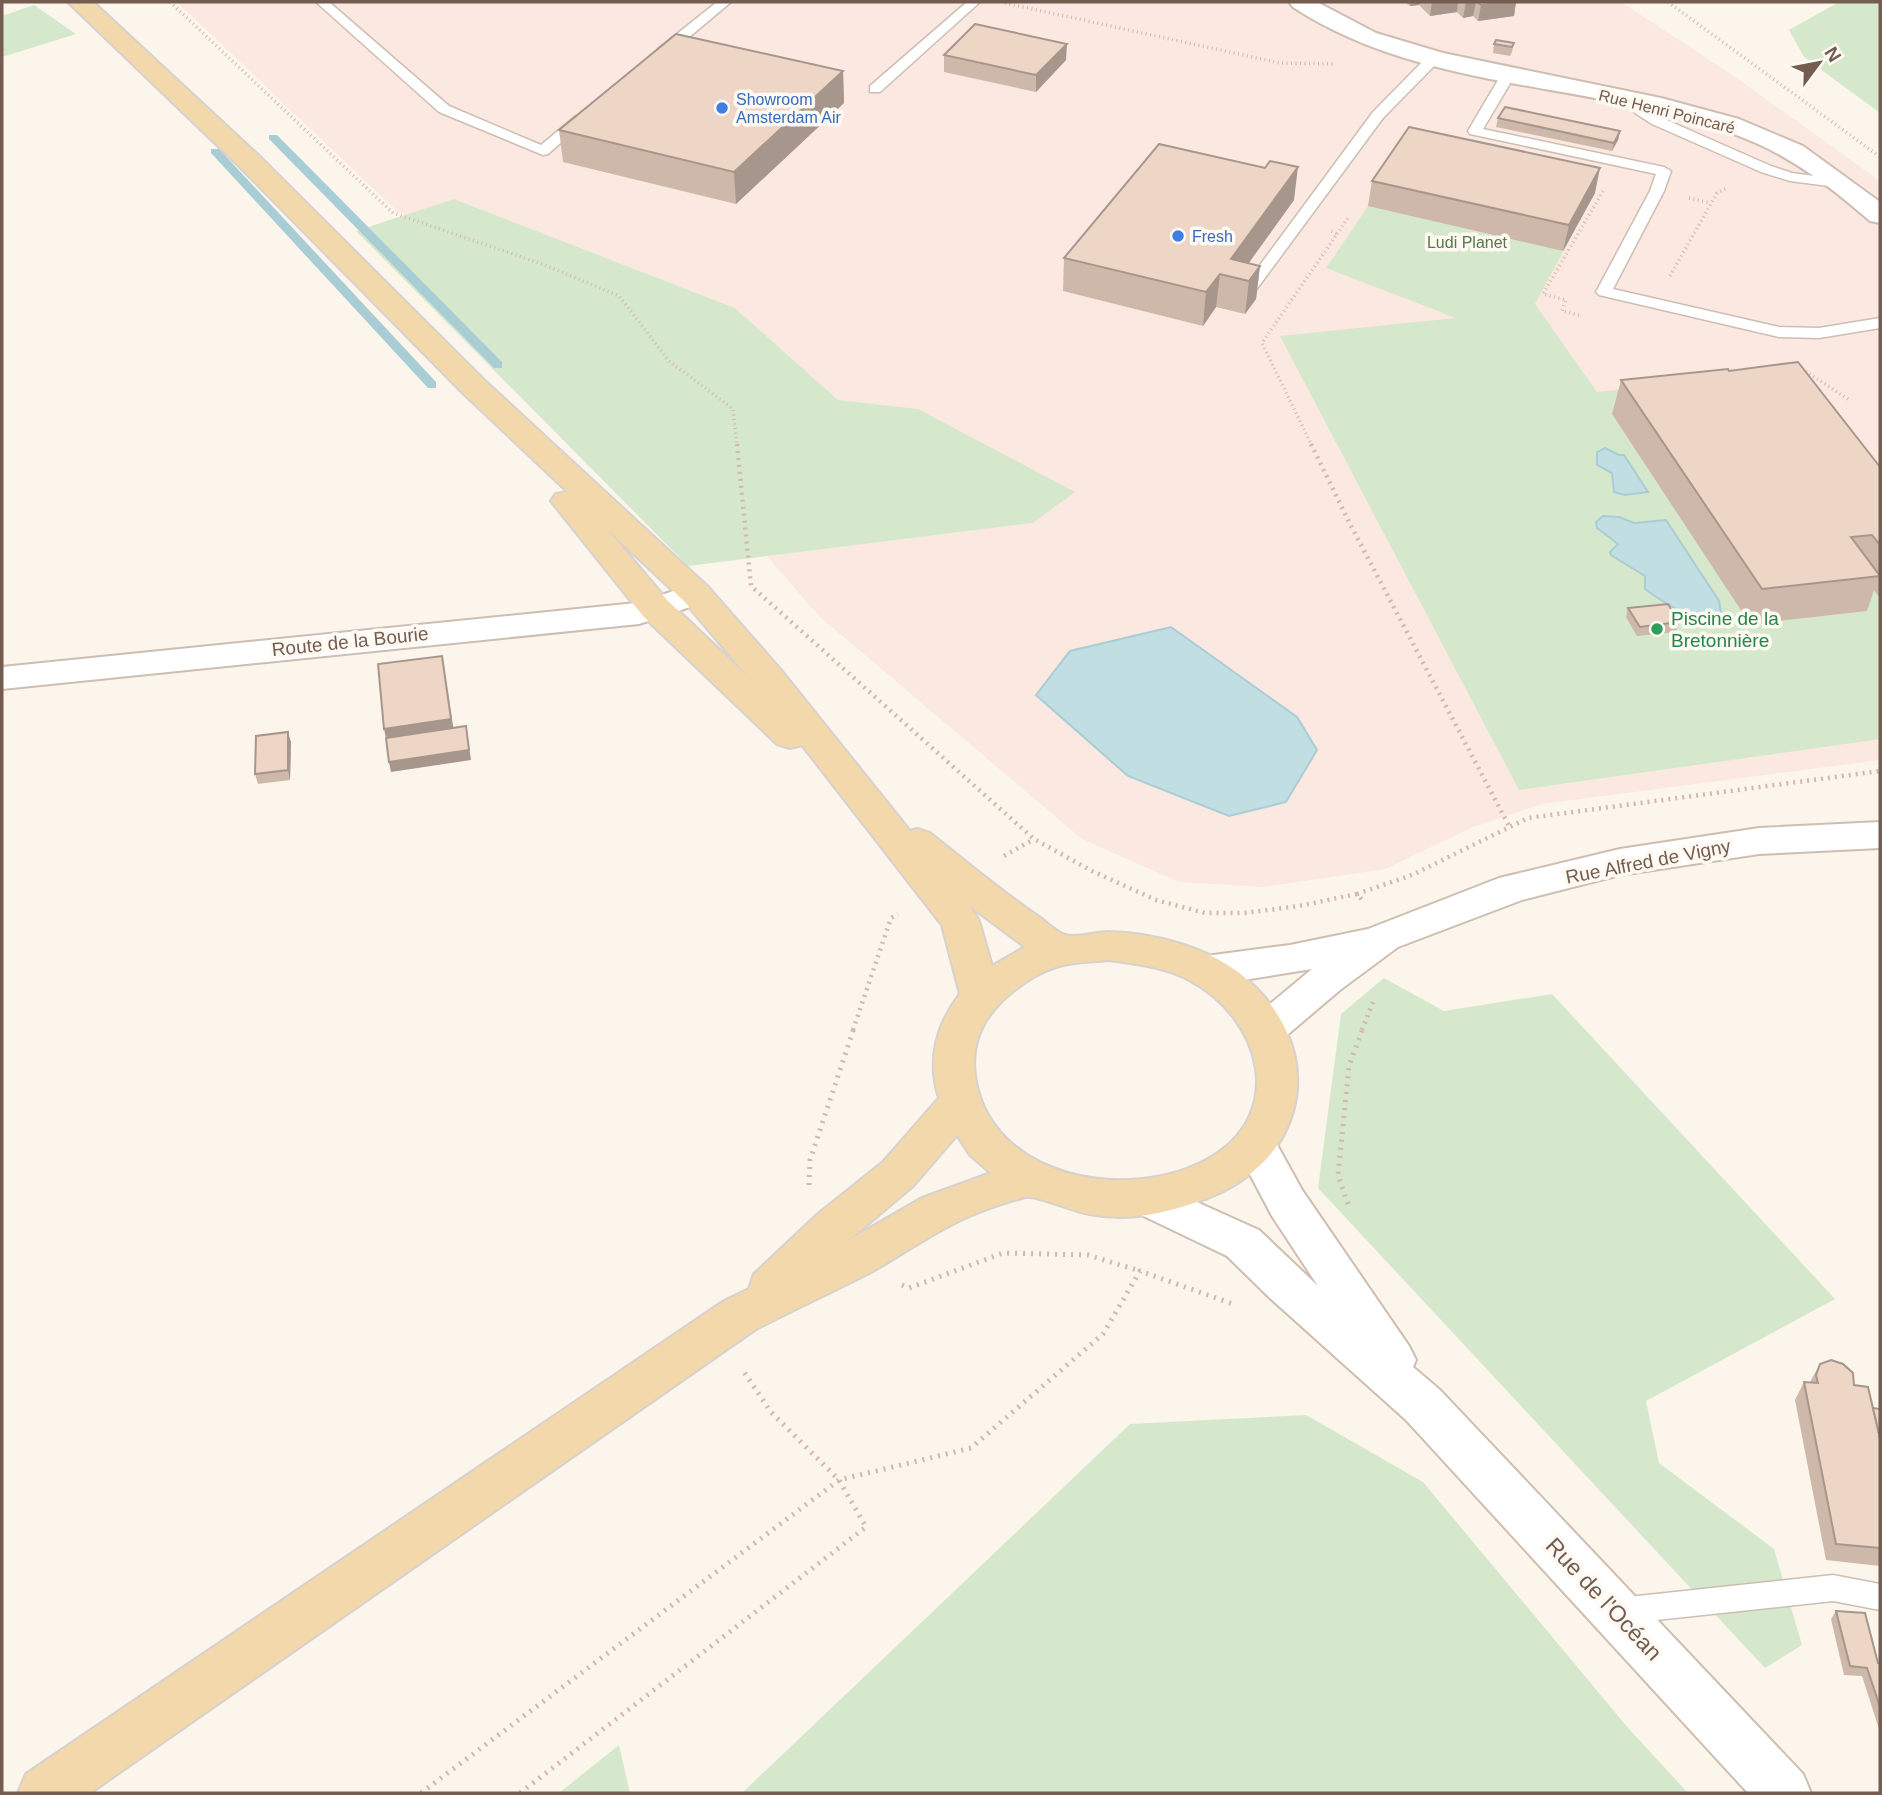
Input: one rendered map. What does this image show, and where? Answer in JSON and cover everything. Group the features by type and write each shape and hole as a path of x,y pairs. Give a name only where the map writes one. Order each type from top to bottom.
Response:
{"main road":[{"path":"80,2 249,161 474,387 696,594 768,677 960,921 980,995"},
{"path":"114,2 198,92 249,161"},
{"name":"Rue Henri Poincaré","path":"1301,2 1339,26 1376,43 1432,60 1712,119 1763,136 1844,184 1880,215"},
{"path":"474,387 655,608 792,737 865,801 1000,910 1059,951"},
{"name":"Route de la Bourie","path":"2,678 639,613 696,594"},
{"name":"Rue Alfred de Vigny","path":"1206,971 1290,960 1388,935 1513,888 1620,862 1759,841 1880,835"},
{"name":"Rue Alfred de Vigny","path":"1266,1030 1326,980 1388,935"},
{"path":"1109,946 1159,953 1206,971 1241,997 1266,1030 1279,1068 1275,1108 1255,1144 1227,1170 1189,1188 1146,1198 1106,1199 1066,1191 1029,1177 986,1144 959,1104 951,1065 959,1028 980,995 1015,968 1059,951 1109,946"},
{"path":"728,1323 834,1227 898,1174 959,1104"},
{"name":"Rue de l'Océan","path":"1255,1144 1287,1203 1423,1405"},
{"path":"45,1793 728,1323 858,1257 937,1211 1029,1177"},
{"name":"Rue de l'Océan","path":"1146,1198 1243,1243 1286,1285 1423,1405 1784,1793"}],"lane":[{"path":"322,2 444,109 542,151 594,109"},
{"path":"656,58 725,2"},
{"path":"875,89 974,2"},
{"path":"1251,287 1378,115 1432,60"},
{"path":"1508,75 1475,131 1664,171 1657,191 1604,292 1779,332 1819,333 1880,323"},
{"path":"1617,1612 1833,1588 1880,1597"}],"path":[{"path":"170,2 393,213 542,264 619,296 669,361 733,409 751,586 1034,839 1092,872 1156,900 1205,913 1244,914 1357,894 1412,875 1528,818 1880,771"},
{"path":"999,2 1280,63 1343,65"},
{"path":"1668,2 1880,157"},
{"path":"1307,212 1318,224 1337,234 1262,342 1350,524 1509,826"},
{"path":"1795,365 1850,401"},
{"path":"1357,894 1388,935"},
{"path":"1351,1214 1338,1175 1349,1066 1373,1002 1384,994"},
{"path":"421,1793 839,1480 971,1448 1103,1334 1140,1271 1235,1304 1263,1298 1286,1285"},
{"path":"520,1793 866,1527 839,1480 771,1412 728,1323"}],"shaded area":[{"path":"177,2 1621,2 1738,79 1880,181 1880,760 1541,804 1471,828 1385,869 1263,887 1179,882 1082,839 819,616 767,556 1033,523 918,409 838,400 735,308 454,199 406,215 398,212"}],"green space":[{"path":"1839,2 1880,2 1880,113 1804,57 1789,30"},
{"path":"34,5 76,34 2,57 2,16"},
{"name":"Piscine de la Bretonnière","path":"1405,152 1595,193 1535,304 1597,392 1771,374 1880,518 1880,739 1519,790 1280,336 1456,318 1326,268"},
{"path":"454,199 735,308 838,400 918,409 1075,492 1033,523 688,566 356,231"},
{"path":"1384,978 1444,1011 1552,994 1835,1299 1646,1401 1659,1463 1774,1549 1802,1645 1765,1668 1318,1188 1341,1014"},
{"path":"1306,1415 1423,1482 1629,1729 1688,1793 742,1793 1130,1424"},
{"path":"619,1745 630,1793 559,1793"}],"water":[{"path":"1605,448 1624,455 1648,492 1625,495 1614,492 1612,473 1597,465 1597,452"},
{"path":"1603,516 1619,517 1634,523 1666,520 1719,601 1721,612 1703,617 1682,612 1645,589 1645,576 1611,555 1610,552 1618,544 1597,528 1596,522"},
{"path":"1171,627 1297,717 1317,750 1286,802 1229,816 1128,776 1036,695 1070,651"}],"building":[{"path":"1478,2 1501,2 1481,5"},
{"path":"975,24 1067,44 1036,75 944,55"},
{"path":"676,34 843,71 734,172 559,130"},
{"path":"1496,40 1514,43 1512,47 1494,44"},
{"path":"1505,107 1620,131 1614,143 1498,118"},
{"path":"1409,127 1600,168 1569,225 1372,181"},
{"path":"1159,144 1265,168 1270,161 1298,167 1231,259 1260,266 1249,281 1220,274 1206,292 1064,258"},
{"path":"1798,362 1880,467 1880,545 1872,535 1851,537 1880,576 1762,589 1621,380"},
{"path":"1668,604 1679,622 1640,627 1628,608"},
{"path":"442,656 451,719 384,729 378,664"},
{"path":"466,726 469,750 389,762 386,738"},
{"path":"288,732 288,770 255,774 256,736"},
{"path":"1831,1360 1843,1364 1853,1373 1854,1385 1868,1387 1880,1438 1880,1548 1836,1544 1804,1382 1818,1383 1816,1375 1820,1364"},
{"path":"1873,1408 1880,1409 1880,1438"},
{"path":"1836,1611 1865,1613 1880,1663 1880,1707 1867,1668 1850,1666"}],"waterway":[{"path":"273,137 498,365"},
{"path":"215,151 432,385"}],"place":[{"name":"Showroom Amsterdam Air","path":"722,108"},
{"name":"Fresh","path":"1178,236"},
{"name":"Piscine de la Bretonnière","path":"1657,629"}],"park label":[{"name":"Ludi Planet","path":"1467,242"}]}
